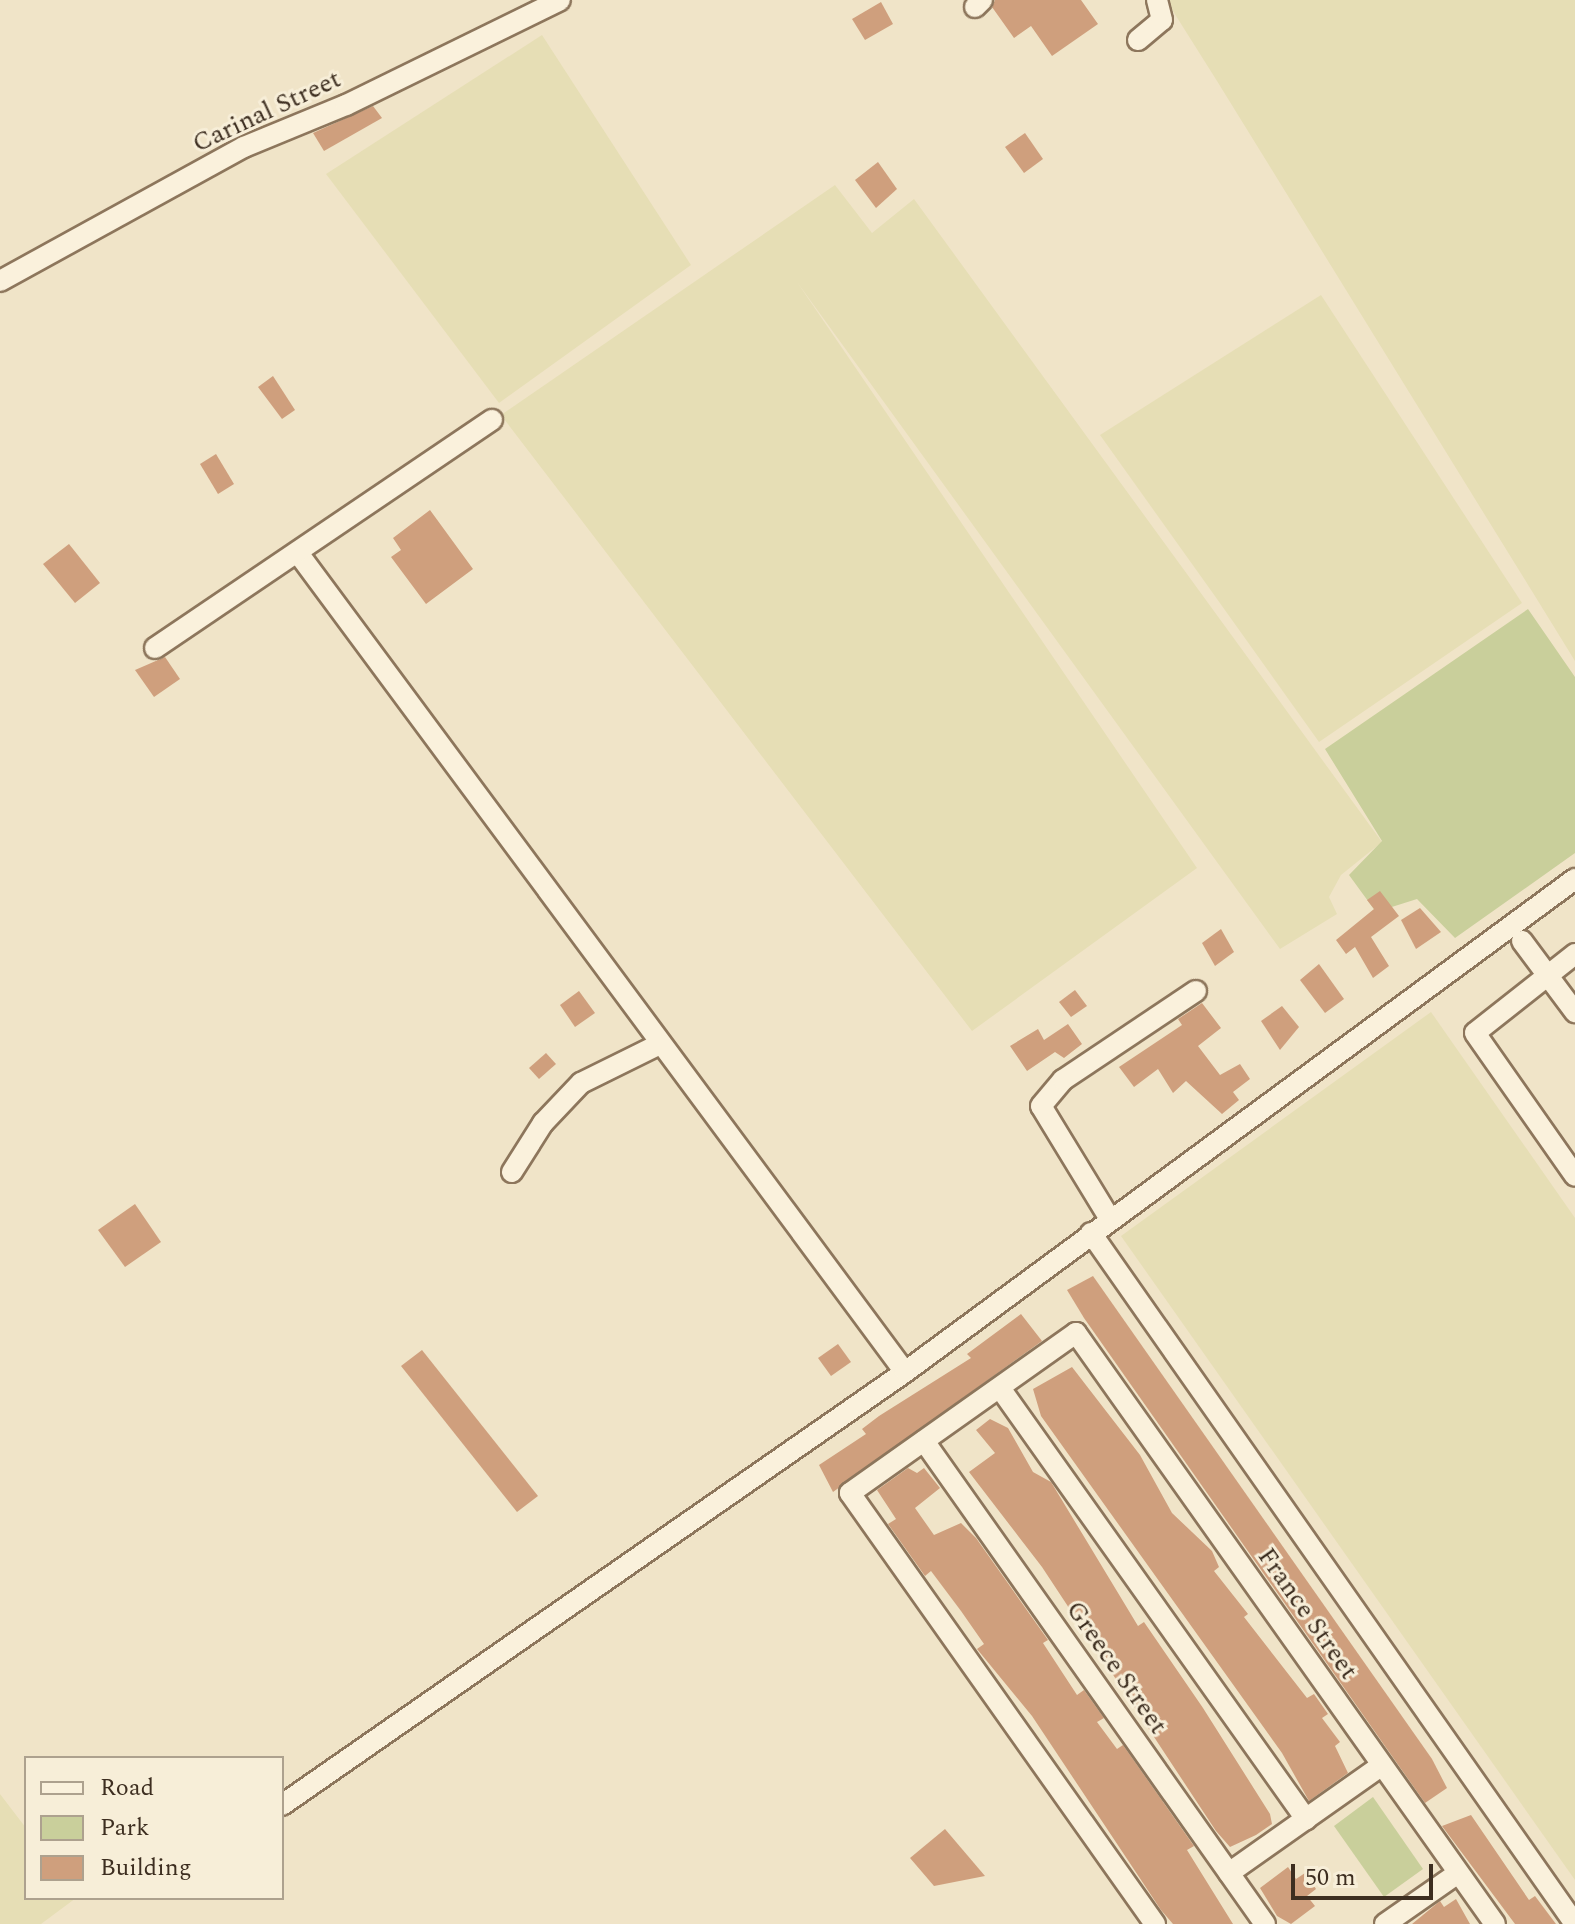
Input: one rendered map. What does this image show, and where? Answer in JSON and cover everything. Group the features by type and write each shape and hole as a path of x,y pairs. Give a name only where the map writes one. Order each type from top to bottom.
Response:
{"street":[{"name":"Carinal Street","path":"0,281 244,147 346,105 560,0"},
{"path":"1138,40 1162,20 1157,0"},
{"path":"155,648 492,420"},
{"path":"298,553 905,1372"},
{"path":"284,1804 905,1372 1575,879"},
{"path":"1522,941 1575,1012"},
{"path":"1575,954 1547,973 1475,1033 1575,1176"},
{"path":"1110,1219 1041,1106 1063,1080 1196,991"},
{"path":"512,1172 543,1123 581,1083 660,1044"},
{"path":"1091,1233 1575,1924"},
{"name":"France Street","path":"1000,1388 1076,1333 1495,1924"},
{"path":"1155,1924 850,1493 1000,1388 1306,1819"},
{"name":"Greece Street","path":"924,1441 1265,1924"},
{"path":"1229,1873 1382,1765"},
{"path":"1385,1924 1458,1873"}],"shaded area":[{"path":"1166,0 1575,0 1575,661 1217,81"},
{"path":"542,35 691,265 499,403 326,174"},
{"path":"835,185 872,233 914,199 1382,842 1341,875 1329,897 1337,914 1280,949 797,282 1197,868 972,1031 501,415"},
{"path":"1321,295 1522,603 1319,742 1100,435"},
{"path":"1431,1012 1575,1218 1575,1880 1121,1236"},
{"path":"0,1794 24,1825 24,1900 73,1900 41,1924 0,1924"}],"green space":[{"path":"1528,609 1575,677 1575,853 1455,938 1417,899 1376,912 1349,875 1382,841 1325,749"},
{"path":"1373,1797 1423,1869 1384,1897 1334,1826"}],"building":[{"path":"995,0 1081,0 1098,24 1052,56 1031,26 1014,38 992,7"},
{"path":"881,2 893,24 865,40 852,19"},
{"path":"373,106 382,118 324,151 313,133"},
{"path":"1025,133 1043,159 1024,173 1005,147"},
{"path":"878,162 897,189 876,208 855,180"},
{"path":"273,376 295,410 282,419 258,387"},
{"path":"216,454 234,484 218,494 200,464"},
{"path":"430,510 473,569 426,604 391,557 401,550 393,538"},
{"path":"69,544 100,583 75,603 43,564"},
{"path":"165,657 180,679 154,697 135,670"},
{"path":"1380,891 1399,916 1371,937 1389,966 1373,978 1355,947 1346,954 1336,940 1374,909 1367,900"},
{"path":"1420,908 1441,932 1416,949 1401,920"},
{"path":"1221,929 1234,952 1215,966 1202,943"},
{"path":"1319,964 1344,999 1325,1013 1300,980"},
{"path":"1075,990 1087,1006 1071,1017 1059,1002"},
{"path":"579,991 595,1013 575,1027 560,1005"},
{"path":"1202,1003 1221,1028 1198,1046 1220,1075 1240,1064 1250,1079 1233,1092 1239,1100 1222,1114 1186,1081 1173,1093 1158,1069 1134,1087 1119,1067 1182,1025 1178,1019"},
{"path":"1282,1006 1299,1027 1280,1050 1261,1021"},
{"path":"1068,1024 1082,1044 1064,1058 1055,1052 1027,1071 1010,1046 1038,1029 1044,1040"},
{"path":"546,1053 556,1064 539,1079 529,1068"},
{"path":"135,1204 161,1242 125,1267 98,1230"},
{"path":"1093,1276 1432,1759 1447,1788 1425,1803 1084,1318 1067,1290"},
{"path":"1021,1314 1042,1341 833,1492 819,1465 866,1434 862,1429 879,1416 971,1358 967,1354"},
{"path":"838,1344 851,1362 831,1376 818,1358"},
{"path":"422,1350 538,1496 517,1512 401,1366"},
{"path":"1072,1367 1140,1455 1172,1513 1212,1551 1219,1567 1214,1571 1248,1614 1244,1617 1307,1698 1314,1694 1328,1714 1322,1718 1340,1742 1335,1746 1348,1773 1309,1801 1282,1753 1041,1416 1033,1389"},
{"path":"990,1419 1008,1428 1033,1472 1051,1482 1138,1626 1144,1622 1203,1708 1270,1814 1272,1824 1256,1835 1230,1847 1216,1831 1042,1567 969,1472 995,1453 976,1430"},
{"path":"908,1468 917,1473 924,1468 940,1488 915,1508 934,1535 961,1523 976,1538 1048,1640 1043,1643 1077,1695 1084,1690 1104,1718 1097,1722 1117,1749 1123,1745 1194,1846 1187,1850 1233,1924 1173,1924 1161,1910 1032,1716 977,1649 984,1644 961,1611 931,1571 925,1576 888,1524 896,1519 877,1490"},
{"path":"1471,1815 1529,1900 1535,1896 1556,1924 1515,1924 1442,1826"},
{"path":"945,1829 985,1876 934,1886 910,1858"},
{"path":"1288,1867 1296,1879 1305,1873 1316,1889 1307,1896 1315,1906 1291,1924 1277,1916 1260,1888"},
{"path":"1456,1899 1470,1924 1412,1924 1440,1901 1444,1907"}]}
